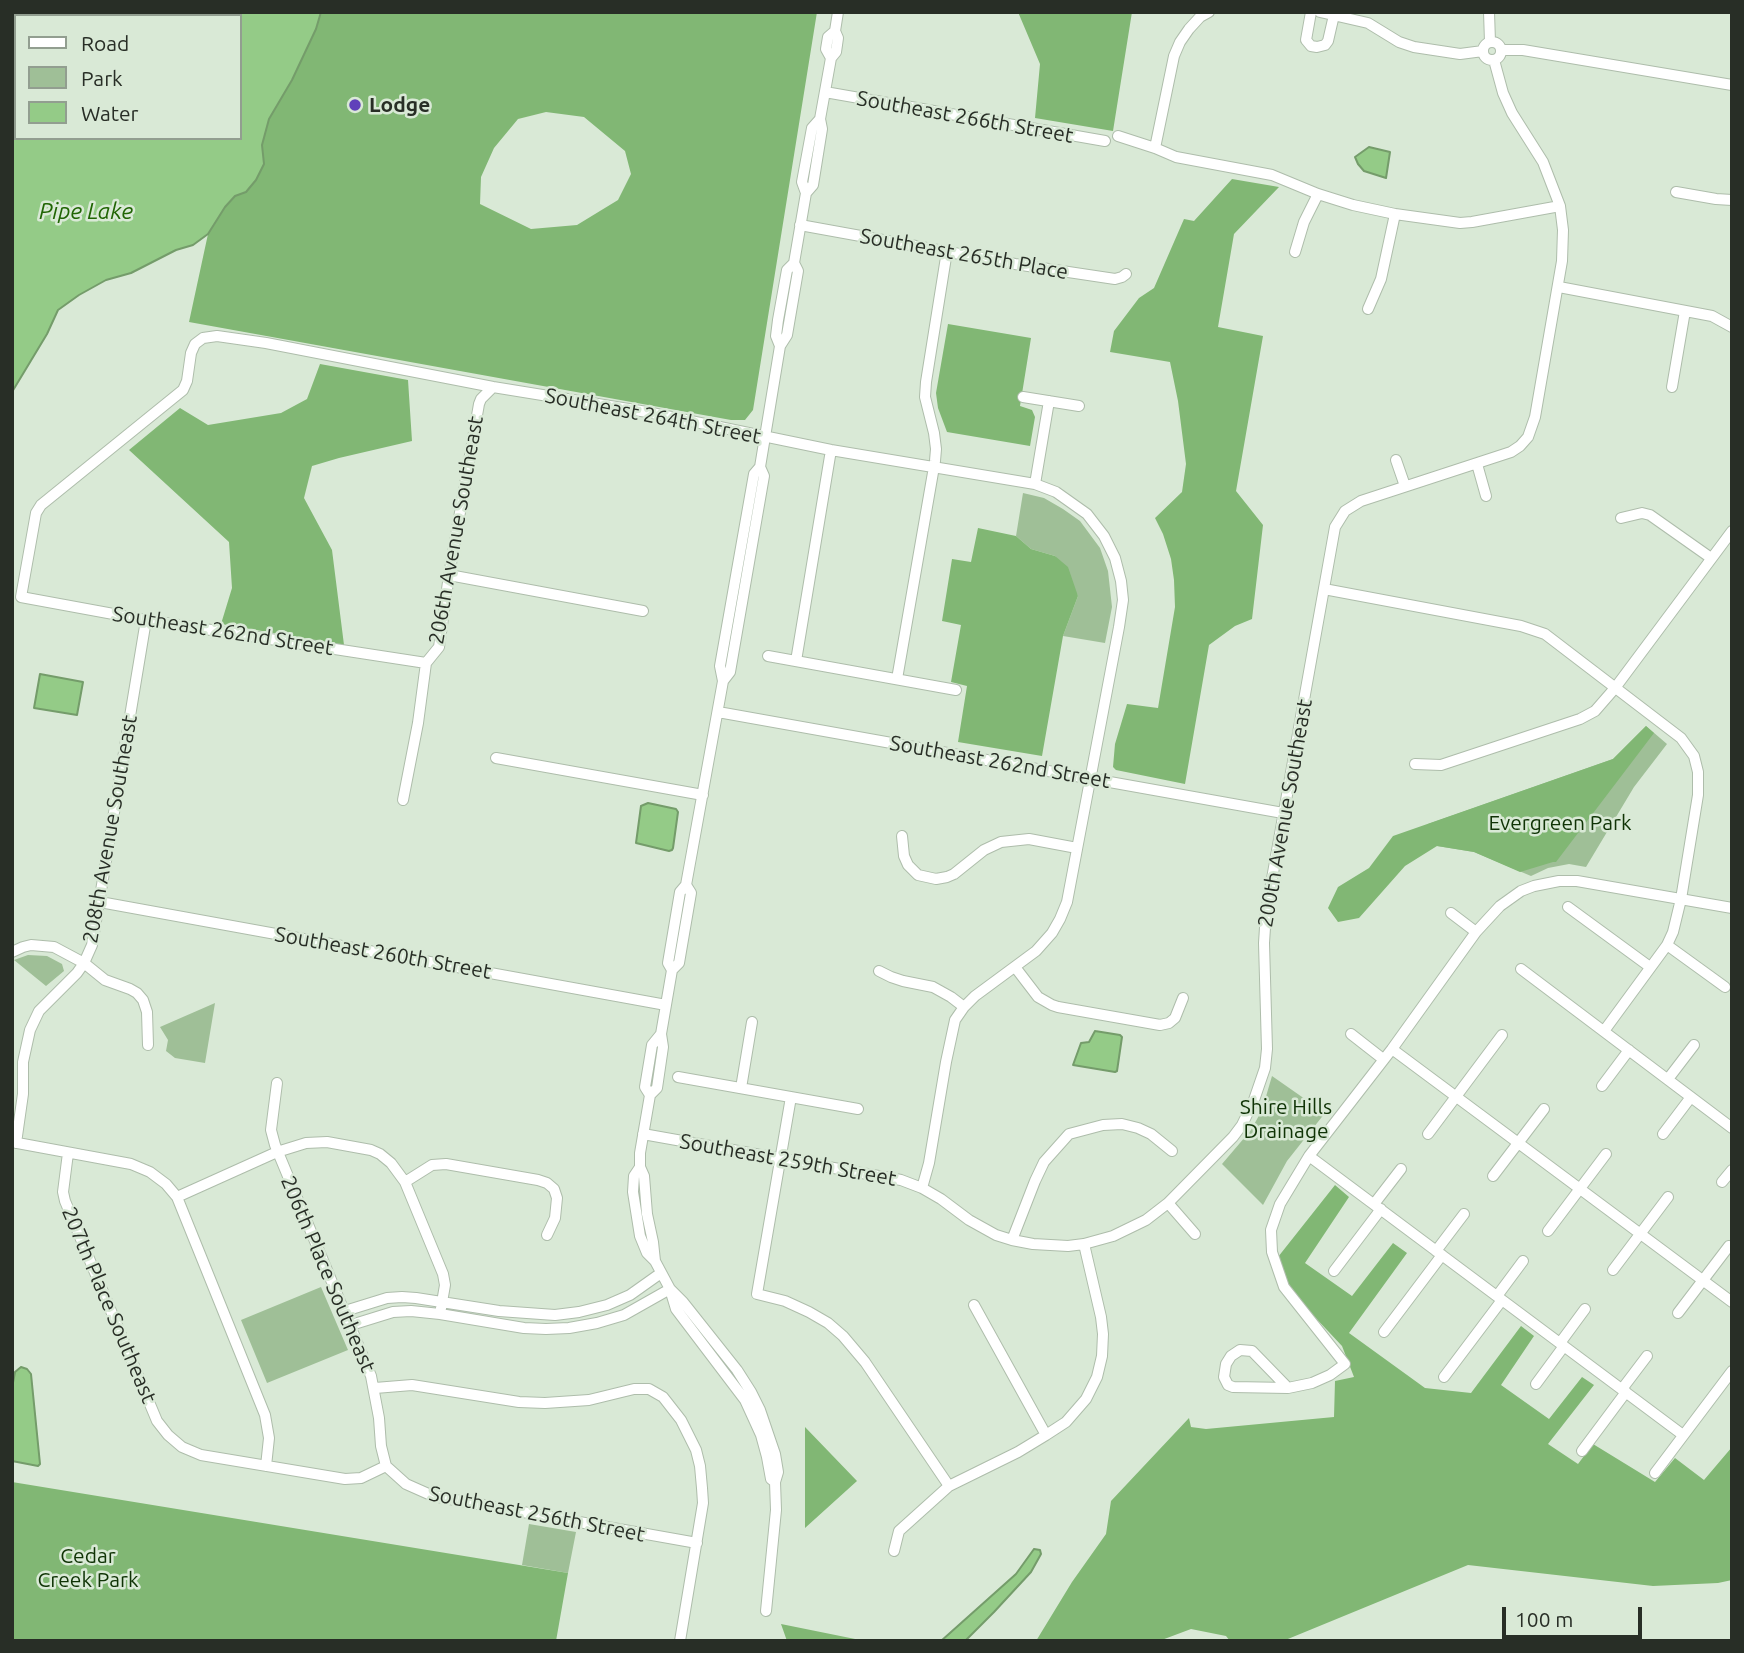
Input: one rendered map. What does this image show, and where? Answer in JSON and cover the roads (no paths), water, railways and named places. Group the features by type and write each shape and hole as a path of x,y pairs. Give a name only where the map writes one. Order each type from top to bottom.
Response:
{"street":[{"path":"766,1611 776,1510 775,1482 778,1472 775,1454 751,1392 737,1370 670,1289 654,1261 644,1175 640,1167 650,1095 657,1088 663,1047 661,1034 672,970 668,963 680,892 686,885 703,795 723,681 720,666 754,474 760,467 780,346 776,336 778,320 787,270 794,263 806,193 802,183 812,128 820,120 825,92 831,58 826,49 828,37 835,31 838,12"},
{"path":"1155,148 1174,56 1189,29 1209,12"},
{"path":"1311,12 1306,40 1311,46 1317,47 1328,41 1334,15"},
{"path":"1320,12 1368,23 1414,47 1460,54 1497,44 1501,50"},
{"path":"1489,12 1487,58 1494,60"},
{"path":"1494,60 1501,50"},
{"path":"1501,50 1523,50 1732,85"},
{"path":"1396,460 1405,486 1511,452 1524,443 1532,430 1559,287 1563,247 1560,206 1543,162 1512,113 1494,60"},
{"name":"Southeast 266th Street","path":"825,92 1105,141"},
{"path":"1118,136 1176,157 1272,175 1318,194 1395,214 1460,223 1560,206"},
{"path":"1676,192 1732,200"},
{"path":"1295,252 1304,222 1318,194"},
{"path":"1368,309 1381,279 1395,214"},
{"name":"Southeast 265th Place","path":"800,225 1115,279 1126,274"},
{"path":"897,679 934,467 936,449 926,406 926,382 947,251"},
{"path":"1559,287 1712,316 1732,327"},
{"path":"1672,387 1685,311"},
{"name":"Southeast 264th Street","path":"21,597 36,513 41,505 183,390 195,344 208,336 265,343 493,387 647,412 831,450 1035,484 1056,492 1077,506 1104,536 1119,571 1123,600 1067,902 1052,933 1036,951 964,1007"},
{"name":"206th Avenue Southeast","path":"403,800 426,663 439,647 479,404 493,387"},
{"path":"1023,397 1079,407"},
{"path":"1035,484 1049,401"},
{"path":"796,661 831,450"},
{"path":"1477,464 1486,496"},
{"name":"200th Avenue Southeast","path":"1084,1244 1113,1236 1146,1220 1168,1203 1242,1125 1254,1100 1265,1068 1267,1049 1265,912 1335,527 1345,511 1361,501 1405,486"},
{"path":"1621,518 1642,513 1650,515 1711,558"},
{"path":"1415,764 1441,765 1580,719 1595,711 1732,531"},
{"path":"449,575 643,611"},
{"path":"1324,589 1521,626 1545,634 1681,738 1694,756 1699,795 1673,932 1604,1031"},
{"name":"Southeast 262nd Street","path":"21,597 146,620 426,663"},
{"name":"208th Avenue Southeast","path":"14,1142 23,1094 23,1062 30,1030 39,1011 77,973 92,945 146,620"},
{"path":"768,656 956,690"},
{"name":"Southeast 262nd Street","path":"718,712 1283,813"},
{"path":"496,758 703,795"},
{"path":"902,836 908,865 918,875 936,879 954,874 985,850 1001,842 1029,839 1077,848"},
{"path":"1288,1388 1252,1351 1240,1350 1231,1356 1224,1370 1225,1381 1233,1387 1288,1388 1312,1383 1345,1364 1284,1287 1272,1252 1271,1230 1280,1204 1309,1156 1392,1049 1476,932 1500,906 1521,891 1548,882 1577,881 1732,908"},
{"name":"Southeast 260th Street","path":"100,902 666,1005"},
{"path":"1569,907 1650,967"},
{"path":"1451,913 1476,932"},
{"path":"1667,944 1725,987"},
{"path":"12,953 31,945 54,947 84,963 104,980 141,996 146,1012 148,1045"},
{"path":"1015,967 1038,997 1058,1007 1160,1025 1175,1018 1184,998"},
{"path":"1521,969 1732,1128"},
{"path":"879,971 891,978 933,987 964,1007 955,1020 951,1035 929,1163 922,1188"},
{"path":"741,1088 752,1022"},
{"path":"1351,1034 1383,1059"},
{"path":"1428,1134 1502,1035"},
{"path":"1668,1079 1694,1045"},
{"path":"1392,1049 1732,1302"},
{"path":"1602,1086 1629,1051"},
{"path":"678,1077 859,1109"},
{"name":"206th Place Southeast","path":"277,1083 271,1130 375,1388 381,1447 386,1466"},
{"path":"791,1097 757,1294 785,1301 809,1312 843,1336 865,1362 949,1486"},
{"path":"1663,1134 1691,1097"},
{"path":"1493,1176 1544,1108"},
{"path":"1012,1240 1044,1162 1069,1134 1103,1125 1122,1124 1151,1134 1172,1151"},
{"name":"Southeast 259th Street","path":"643,1133 901,1180 922,1188 986,1230 1012,1240 1048,1246 1084,1244"},
{"path":"14,1142 131,1164 150,1172 177,1197 265,1415 270,1438 266,1466 353,1479 386,1466"},
{"path":"177,1197 278,1152 306,1143 327,1142 380,1154 391,1163 405,1182 443,1274 445,1285 440,1314"},
{"name":"207th Place Southeast","path":"68,1153 63,1192 65,1201 157,1421 182,1447 201,1455 266,1466"},
{"path":"1548,1231 1606,1154"},
{"path":"1309,1156 1684,1435"},
{"path":"405,1182 432,1165 446,1164 547,1183 554,1189 557,1198 555,1218 547,1235"},
{"path":"1334,1271 1401,1168"},
{"path":"1722,1182 1732,1170"},
{"path":"1613,1270 1668,1197"},
{"path":"1168,1203 1195,1234"},
{"path":"1384,1332 1464,1214"},
{"path":"894,1551 899,1531 949,1486 1046,1435 1066,1422 1086,1399 1097,1377 1103,1334 1084,1244"},
{"path":"1678,1313 1729,1246"},
{"path":"1444,1377 1523,1261"},
{"path":"345,1311 387,1298 416,1298 499,1311 555,1315 607,1305 629,1295 661,1273"},
{"path":"351,1325 393,1312 411,1311 524,1328 569,1328 624,1315 670,1289"},
{"path":"974,1305 1046,1435"},
{"path":"1536,1384 1585,1309"},
{"path":"1582,1451 1647,1356"},
{"path":"1655,1473 1732,1371"},
{"path":"375,1388 412,1385 519,1402 545,1403 589,1400 634,1388 649,1390 663,1397 681,1420 696,1450 703,1503 680,1641"},
{"name":"Southeast 256th Street","path":"386,1466 406,1485 433,1496 696,1543"}],"water":[{"name":"Pipe Lake","path":"12,12 321,12 292,80 269,119 262,145 264,164 246,192 235,196 208,234 193,245 176,250 131,273 106,280 79,295 58,310 47,334 12,392"},
{"path":"1369,147 1390,152 1386,178 1364,171 1358,164 1355,157"},
{"path":"40,674 83,682 77,715 34,708"},
{"path":"648,803 676,809 678,812 672,850 636,843 641,806"},
{"path":"1095,1031 1122,1037 1117,1071 1073,1065 1081,1043 1089,1042"},
{"path":"21,1367 31,1374 40,1464 38,1466 12,1461 12,1388 15,1372"},
{"path":"1034,1549 1040,1550 1041,1554 1031,1572 965,1641 941,1641 1016,1574"}],"place":[{"name":"Lodge","path":"355,105"}],"park label":[{"name":"Evergreen Park","path":"1560,823"},
{"name":"Shire Hills Drainage","path":"1286,1119"},
{"name":"Cedar Creek Park","path":"88,1568"}]}
